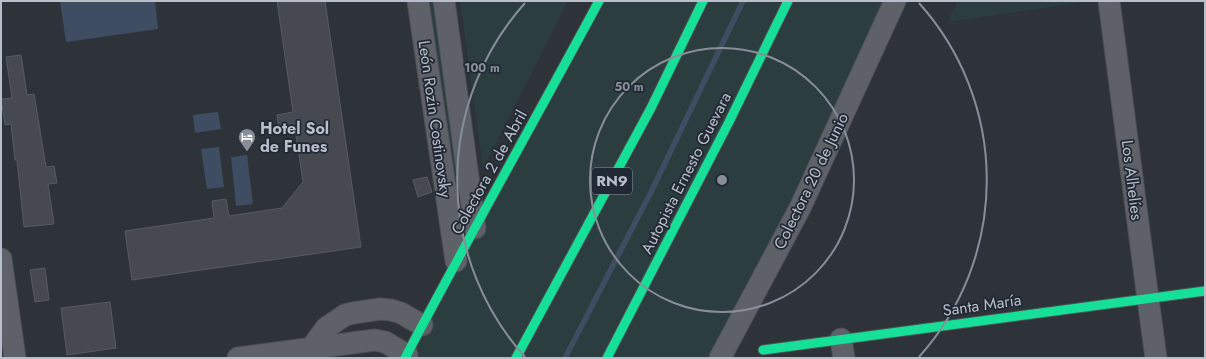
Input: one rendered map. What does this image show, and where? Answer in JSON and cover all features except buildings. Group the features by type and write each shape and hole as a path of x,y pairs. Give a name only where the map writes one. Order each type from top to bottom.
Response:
{"main road":[{"name":"Colectora 2 de Abril","path":"406,356 456,261 533,124 599,1"},
{"name":"RN9","path":"516,358 651,108 703,1"},
{"name":"Autopista Ernesto Guevara","path":"607,358 729,122 788,1"},
{"name":"Santa María","path":"763,350 843,349 1205,291"}],"street":[{"name":"León Rozin Costinovsky","path":"418,1 456,261"},
{"name":"León Rozin Costinovsky","path":"444,1 475,228"},
{"name":"Colectora 20 de Junio","path":"720,358 800,208 895,1"},
{"name":"Los Alhelíes","path":"1109,1 1156,358"},
{"path":"1,259 15,358"},
{"path":"312,347 326,328 345,315 380,309 391,310 401,313 422,325"},
{"path":"238,358 312,347 380,340 406,356"}],"shaded area":[{"path":"428,1 435,1 463,192 456,193"},
{"path":"460,1 568,1 483,169"},
{"path":"599,1 895,1 720,358 405,358"},
{"path":"957,1 1083,1 1084,2 948,22"}],"water":[{"path":"60,1 155,1 158,29 66,42"},
{"path":"218,112 221,129 195,133 193,115"},
{"path":"219,147 224,187 207,189 201,149"},
{"path":"247,155 253,204 236,206 231,157"}],"waterway":[{"path":"565,358 652,190 743,1"}],"traffic: fast":[{"path":"405,358 599,1"},
{"path":"516,358 651,108 703,1"},
{"path":"607,358 729,122 788,1"},
{"path":"763,350 1205,291"}],"place":[{"name":"Hotel Sol de Funes","path":"247,152"}]}
